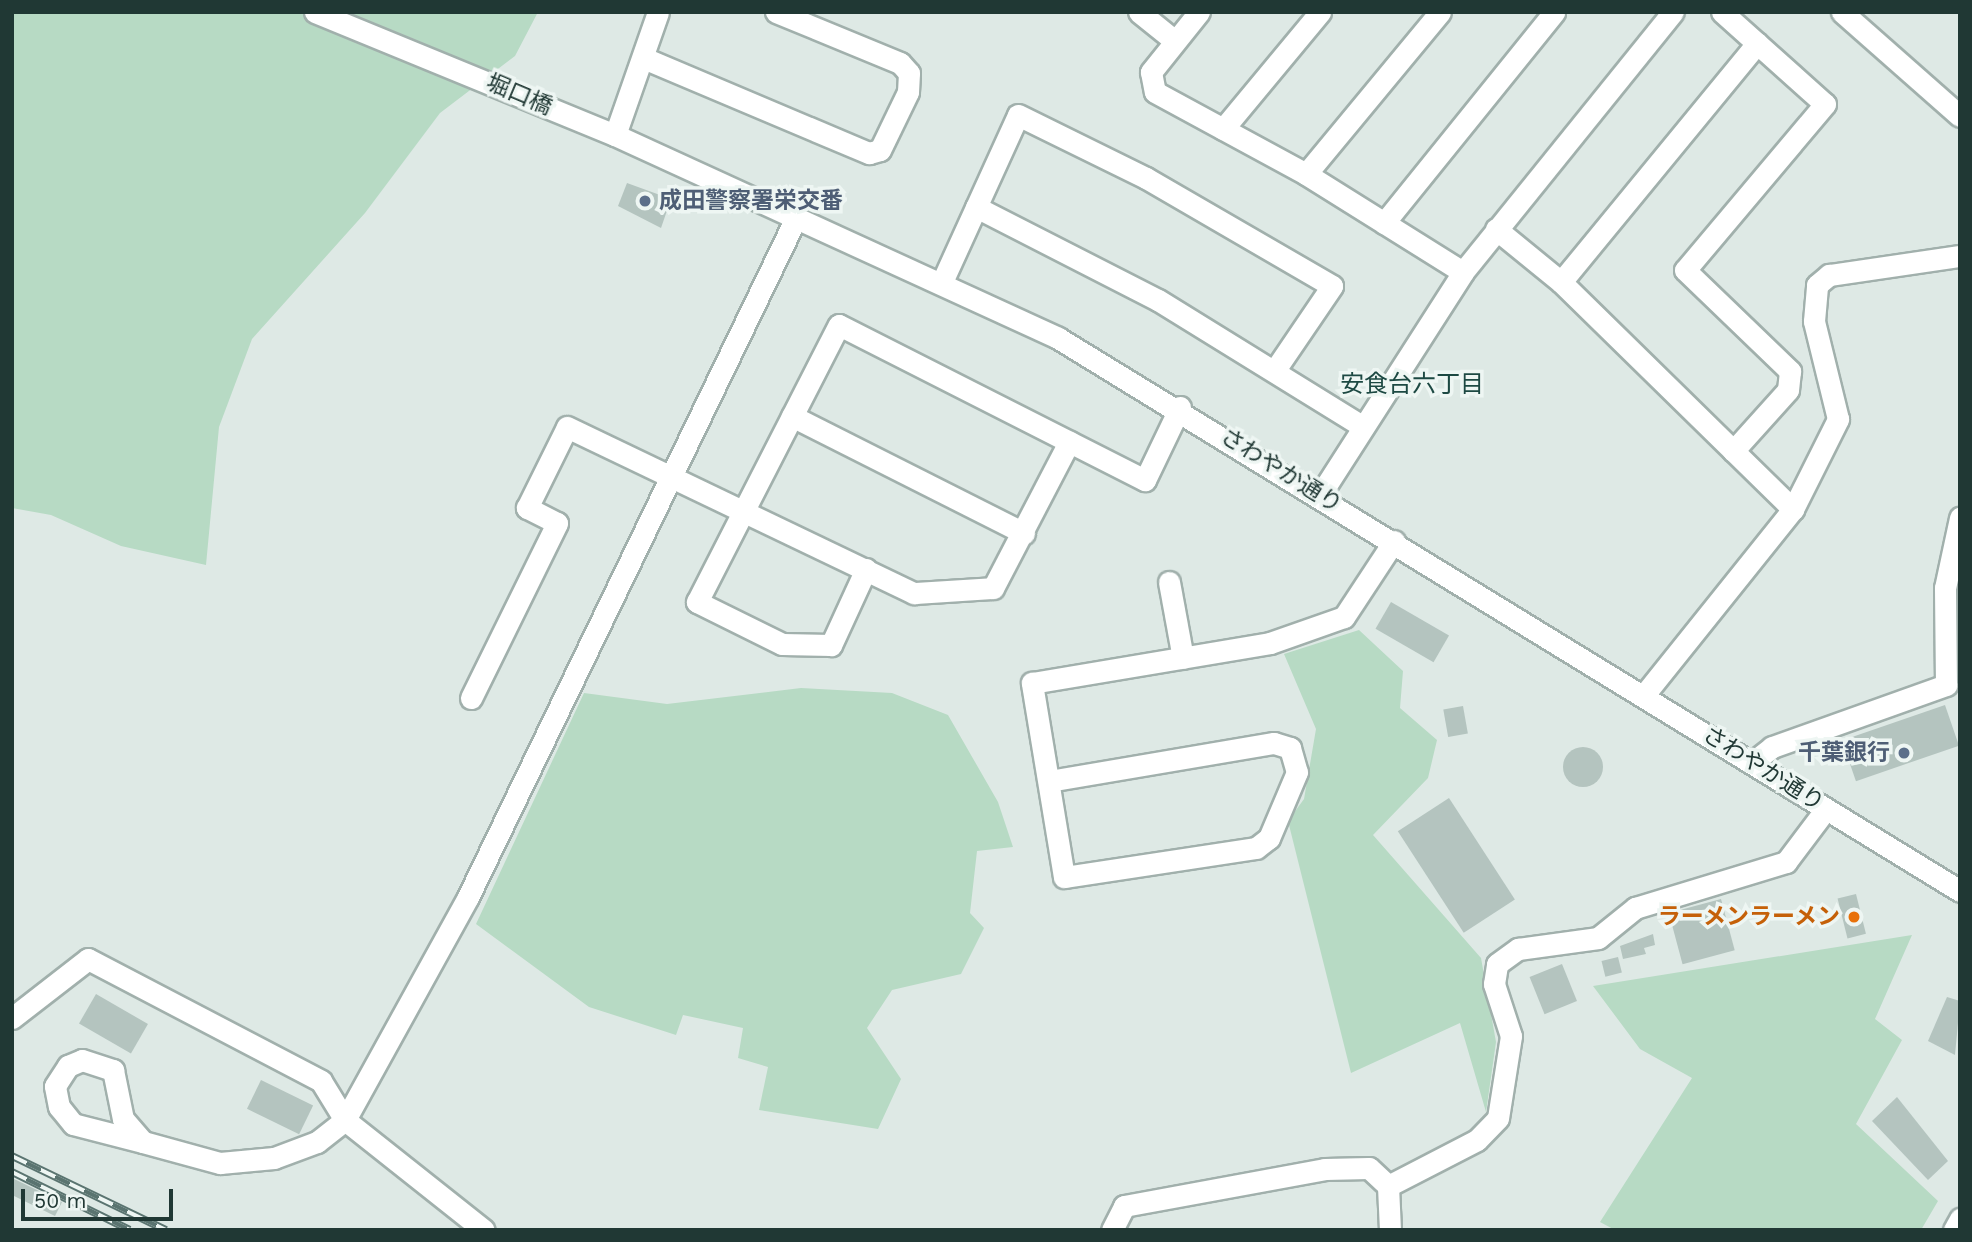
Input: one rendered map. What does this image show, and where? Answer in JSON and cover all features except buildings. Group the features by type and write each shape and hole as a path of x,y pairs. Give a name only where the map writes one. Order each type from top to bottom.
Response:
{"street":[{"name":"堀口橋","path":"315,12 568,116"},
{"path":"615,135 646,59 658,12"},
{"path":"646,59 869,153 880,150 908,92 909,73 900,63 776,12"},
{"path":"1139,12 1175,41"},
{"path":"1199,12 1152,72 1155,92 1306,174 1463,272"},
{"path":"1223,129 1320,12"},
{"path":"1306,174 1440,12"},
{"path":"1384,223 1554,12"},
{"path":"1320,495 1360,425 1463,272 1673,12"},
{"path":"1722,12 1825,104 1685,270 1790,371 1788,390 1733,451"},
{"path":"1842,12 1960,116"},
{"path":"1561,282 1757,43"},
{"name":"さわやか通り","path":"568,116 942,282 1180,407 1960,891"},
{"path":"942,282 1018,116 1146,178 1332,286 1275,370"},
{"path":"976,207 1158,300 1360,425"},
{"path":"143,1142 123,1119 113,1070 82,1060 68,1066 55,1086 58,1107 73,1124 220,1163 274,1158 317,1142 345,1120 468,897 674,477 796,218"},
{"path":"1496,229 1561,282 1793,509"},
{"path":"1644,695 1793,509 1838,419 1814,321 1818,285 1829,275 1960,256"},
{"path":"866,569 831,645 782,645 697,602 839,325 1145,480 1180,407"},
{"path":"792,416 1024,534"},
{"path":"471,698 557,523 527,508 567,426 914,593 993,588 1024,534 1069,442"},
{"path":"1753,762 1772,747 1946,685 1945,588 1960,518"},
{"path":"1049,781 1275,743 1290,748 1297,772 1269,838 1256,848 1064,877 1032,683 1270,643 1344,617 1394,541"},
{"path":"1169,582 1183,658"},
{"path":"1388,1186 1476,1140 1498,1118 1511,1036 1494,985 1497,964 1518,948 1598,938 1634,908 1786,862 1826,809"},
{"path":"12,1018 88,959 321,1081 345,1120 484,1230"},
{"path":"1112,1230 1124,1206 1325,1169 1369,1168 1388,1186 1390,1230"},
{"path":"1954,1230 1960,1219"}],"green space":[{"path":"12,12 538,12 515,56 440,113 365,213 252,339 219,427 206,565 121,546 51,515 12,508"},
{"path":"1359,630 1403,671 1400,708 1437,740 1428,778 1373,835 1481,958 1496,1042 1486,1112 1460,1023 1351,1073 1288,821 1304,799 1316,729 1284,654"},
{"path":"801,688 892,693 948,715 998,802 1013,847 977,851 970,913 984,928 961,974 892,990 867,1028 901,1079 878,1129 759,1110 768,1067 738,1058 743,1028 683,1015 676,1035 589,1007 476,924 584,693 667,704"},
{"path":"1912,935 1875,1019 1902,1040 1856,1124 1938,1201 1921,1230 1615,1230 1600,1222 1692,1078 1640,1049 1593,986"}],"railway":[{"path":"12,1156 166,1230"},
{"path":"12,1172 130,1230"}],"place":[{"name":"成田警察署栄交番","path":"645,201"},
{"name":"千葉銀行","path":"1904,753"},
{"name":"ラーメンラーメン","path":"1854,917"}],"district":[{"name":"安食台六丁目","path":"1412,385"}]}
